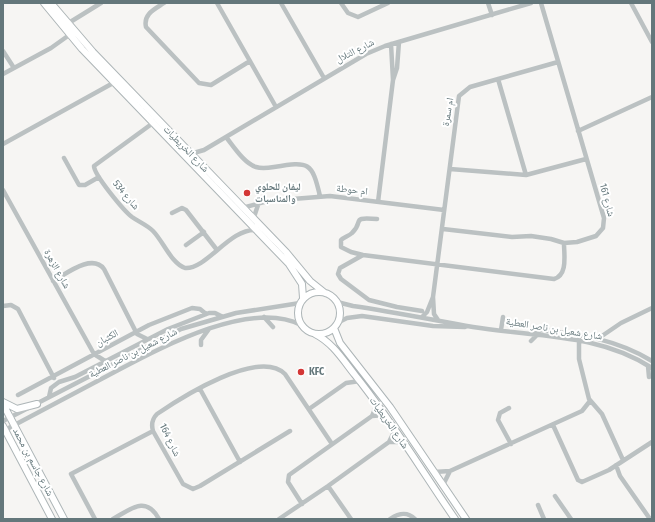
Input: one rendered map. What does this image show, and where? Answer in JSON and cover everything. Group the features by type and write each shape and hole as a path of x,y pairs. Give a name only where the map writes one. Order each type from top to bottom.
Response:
{"street":[{"name":"شارع الخريطيات","path":"44,3 66,25"},
{"name":"شارع الخريطيات","path":"51,3 72,33 114,82 294,269 302,284 302,301"},
{"path":"66,25 101,3"},
{"path":"164,3 148,15 145,22 146,27 199,83 211,85 250,61"},
{"path":"217,3 276,107"},
{"path":"281,3 324,78"},
{"path":"342,3 348,14 358,17 388,3"},
{"path":"488,3 492,15"},
{"name":"شارع التلال","path":"190,154 204,150 360,57 391,44 531,3"},
{"path":"541,3 558,62"},
{"path":"632,3 652,42"},
{"name":"شارع الخريطيات","path":"72,33 286,252 310,281 325,293"},
{"path":"3,74 56,45 72,33"},
{"path":"393,80 398,68 399,42"},
{"path":"378,202 393,80 391,44"},
{"path":"3,51 14,68"},
{"name":"ام سمرة","path":"438,320 434,314 433,297 459,96 470,87 558,62"},
{"name":"شارع 161","path":"443,229 512,237 531,236 551,239 564,243 577,242 596,236 602,231 604,225 558,62"},
{"path":"498,79 526,175"},
{"path":"3,144 114,82"},
{"path":"578,132 652,97"},
{"name":"شارع 534","path":"153,123 95,164 94,169 128,213 154,232 182,267 193,267 243,231"},
{"path":"226,137 254,167 266,168 300,164 313,171 320,196"},
{"path":"199,163 200,157 204,150"},
{"path":"64,158 80,186 100,177"},
{"path":"450,169 526,175 586,159"},
{"name":"شارع الزهرة","path":"3,190 95,356"},
{"name":"ام حوطة","path":"242,208 258,205 268,201 320,196 444,210"},
{"path":"254,220 258,205"},
{"path":"172,213 182,208 185,209 217,250"},
{"path":"377,219 360,218 352,232 340,242 340,246 345,250 363,255 554,278 560,276 564,269 564,243"},
{"path":"246,220 243,231 256,230"},
{"path":"186,245 204,232"},
{"path":"363,255 342,266 338,274 341,279 362,296 377,302 422,311"},
{"path":"53,281 89,263 100,265 104,269 136,333 136,344"},
{"path":"313,292 325,293 336,302 340,314 335,326 325,333 315,334 306,330 301,325 297,312 302,301 313,292"},
{"name":"ام سمرة","path":"422,318 427,312 433,297"},
{"name":"شارع شعيل بن ناصر العطية","path":"3,422 168,335 221,316 302,301"},
{"name":"شارع شعيل بن ناصر العطية","path":"336,302 473,327 608,344 650,367"},
{"path":"375,310 377,302"},
{"path":"3,306 11,305 18,309 54,377 53,386 49,392 49,397"},
{"path":"599,338 621,323 652,308"},
{"name":"الكثبان","path":"18,395 95,356 136,333 189,309 200,309 206,314 214,313 221,316"},
{"path":"408,315 409,309"},
{"path":"53,386 75,377 136,344 206,314"},
{"name":"شارع شعيل بن ناصر العطية","path":"335,326 347,318 358,316 439,327 473,327"},
{"path":"264,317 273,326"},
{"name":"شارع شعيل بن ناصر العطية","path":"4,428 14,425 157,349 209,329 264,317 280,318 301,325"},
{"path":"501,330 503,317"},
{"name":"شارع الخريطيات","path":"335,326 340,343 390,407 466,519"},
{"path":"201,345 201,340 209,329"},
{"path":"532,341 536,334 541,330 599,338 608,344 652,361"},
{"path":"136,333 147,339"},
{"path":"608,333 608,344"},
{"name":"شارع الخريطيات","path":"315,334 331,345 360,381 385,415 455,519"},
{"path":"579,340 579,359 590,401 602,414 623,460"},
{"path":"94,367 95,356 105,361"},
{"name":"شارع 164","path":"290,431 198,488 187,487 183,484 153,431 153,420 157,414 229,374 260,366 270,366 285,374 310,409 332,444"},
{"path":"649,376 650,367"},
{"path":"346,383 351,370"},
{"path":"54,377 63,381"},
{"path":"310,409 346,383 360,381"},
{"path":"200,389 240,462"},
{"path":"434,472 450,471 553,425 582,411 590,401"},
{"path":"3,403 17,409 37,404"},
{"name":"شارع جاسم بن محمد","path":"3,403 64,519"},
{"path":"372,416 377,404"},
{"path":"509,408 500,413 498,420 511,444"},
{"path":"302,504 288,482 288,476 372,416 385,415"},
{"path":"553,425 579,481 584,482 616,465 652,442"},
{"name":"شارع جاسم بن محمد","path":"4,428 52,519"},
{"path":"280,519 390,442 395,430"},
{"path":"95,519 71,474 153,431"},
{"path":"390,442 403,442"},
{"path":"616,465 620,476 650,519"},
{"path":"443,485 450,471"},
{"path":"328,486 351,519"},
{"path":"555,496 571,519"},
{"path":"538,505 544,519"},
{"path":"113,519 134,508 144,506 153,510 159,519"},
{"path":"450,512 457,507"},
{"path":"390,519 398,514 404,513 415,519"}],"place":[{"name":"ليفان للحلوي والمناسبات","path":"247,193"},
{"name":"KFC","path":"301,372"}]}
